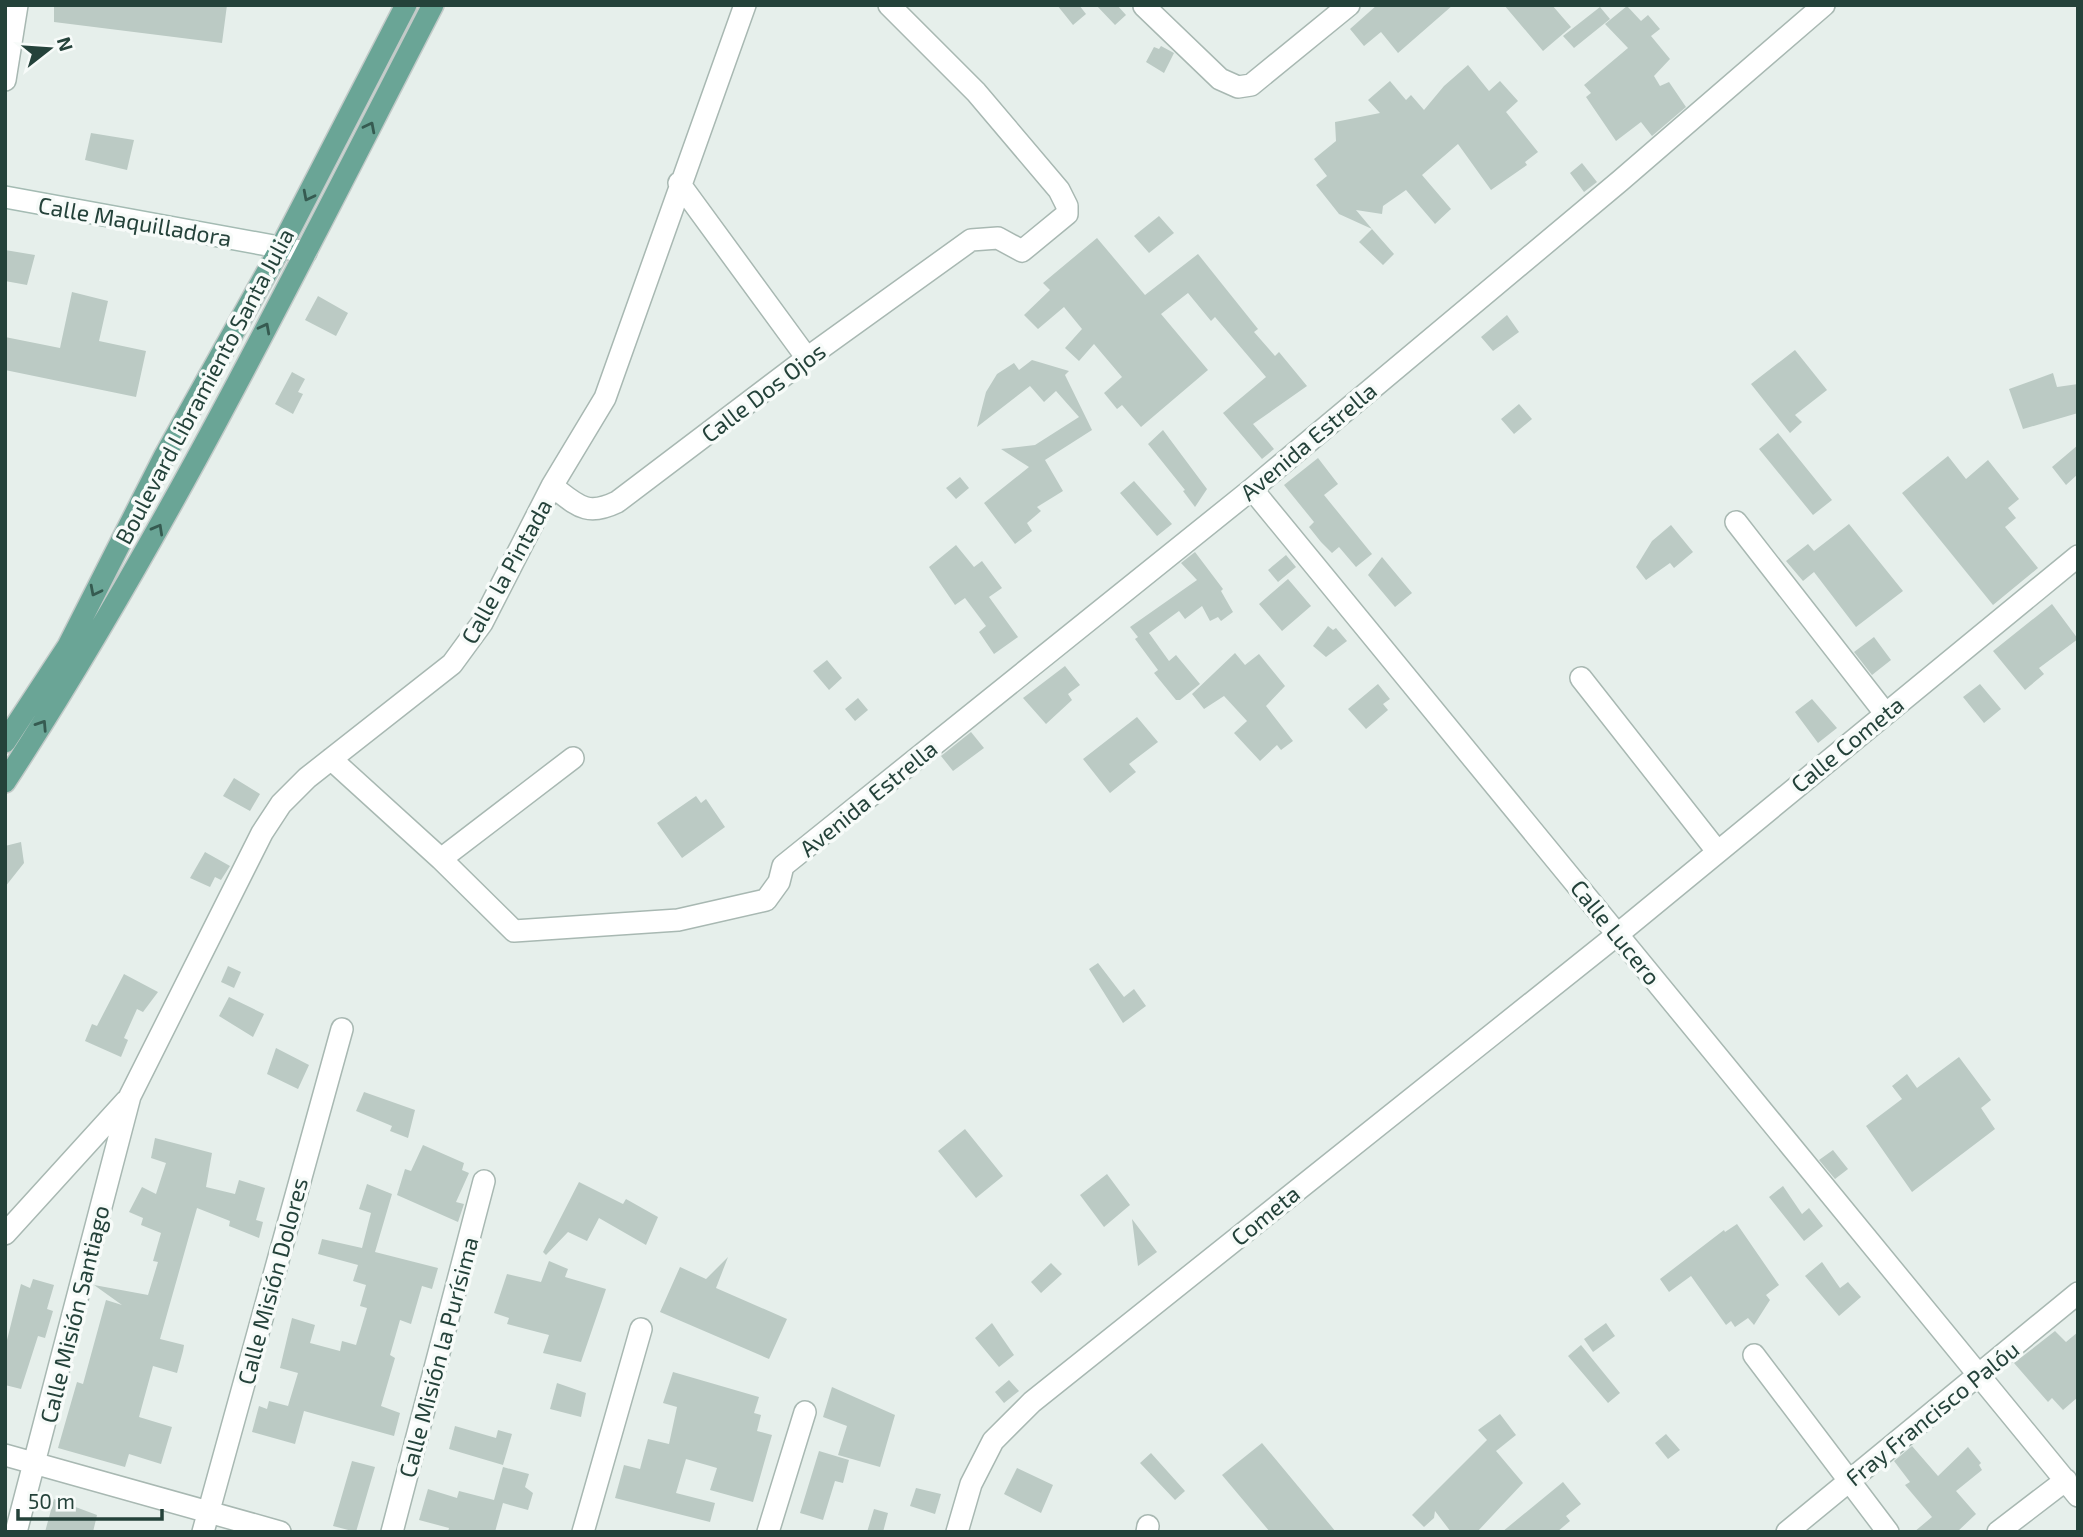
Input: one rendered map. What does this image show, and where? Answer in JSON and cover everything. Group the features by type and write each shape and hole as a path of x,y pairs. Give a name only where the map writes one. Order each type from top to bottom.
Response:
{"main road":[{"name":"Boulevard Libramiento Santa Julia","path":"5,742 68,646 165,455 281,247 407,5"},
{"name":"Boulevard Libramiento Santa Julia","path":"5,782 78,671 130,578 306,252 433,5"}],"street":[{"path":"5,80 17,5"},
{"name":"Calle la Pintada","path":"130,1096 262,833 282,804 331,759 452,663 482,623 552,486 605,398 745,5"},
{"name":"Calle Dos Ojos","path":"552,486 578,505 590,510 617,502 807,358 971,240 998,238 1022,251 1028,249 1067,214 1067,206 1059,190 976,92 889,5"},
{"path":"1144,6 1220,79 1238,87 1251,85 1349,5"},
{"name":"Avenida Estrella","path":"441,859 514,931 678,920 766,900 779,882 783,866 1252,489 1620,181 1824,5"},
{"path":"680,183 807,358"},
{"name":"Calle Maquilladora","path":"5,197 306,252"},
{"name":"Calle Lucero","path":"1252,489 2072,1488"},
{"path":"1736,522 1885,713"},
{"name":"Calle Cometa","path":"1618,934 2078,556"},
{"path":"1581,678 1717,851"},
{"path":"331,759 441,859 573,758"},
{"name":"Cometa","path":"957,1532 971,1483 993,1440 1032,1402 1618,934"},
{"name":"Calle Misión Dolores","path":"206,1522 342,1029"},
{"path":"5,1234 130,1096"},
{"name":"Calle Misión Santiago","path":"16,1532 130,1096"},
{"name":"Calle Misión la Purísima","path":"393,1532 484,1181"},
{"name":"Fray Francisco Palóu","path":"1787,1532 2078,1293"},
{"path":"583,1532 641,1329"},
{"path":"1754,1355 1888,1532"},
{"path":"768,1532 805,1412"},
{"path":"5,1455 36,1462 206,1522 279,1532"},
{"path":"1998,1532 2072,1488"}],"building":[{"path":"54,5 227,5 222,43 54,22"},
{"path":"1057,5 1079,5 1086,14 1073,25"},
{"path":"1096,5 1117,5 1126,15 1115,25"},
{"path":"1377,5 1453,5 1398,53 1381,32 1364,46 1350,29"},
{"path":"1504,5 1552,5 1571,27 1543,51"},
{"path":"1627,6 1641,21 1648,15 1660,29 1651,36 1670,59 1654,76 1660,86 1669,82 1686,107 1652,136 1641,122 1616,141 1586,97 1591,93 1584,85 1628,48 1605,24"},
{"path":"1600,7 1610,19 1574,48 1563,36"},
{"path":"1161,46 1174,53 1164,73 1146,62 1154,47 1159,49"},
{"path":"1468,65 1489,91 1500,81 1518,101 1506,112 1538,152 1525,162 1527,165 1491,190 1458,144 1422,175 1451,209 1435,224 1406,190 1383,206 1382,214 1356,210 1372,229 1339,214 1316,185 1327,176 1314,159 1336,141 1335,122 1380,113 1368,100 1390,81 1406,100 1411,95 1424,110 1444,86"},
{"path":"91,133 134,140 127,170 85,160"},
{"path":"1582,163 1597,182 1584,192 1570,173"},
{"path":"1159,216 1174,233 1149,253 1134,236"},
{"path":"1372,229 1394,254 1383,265 1359,242"},
{"path":"1097,238 1145,295 1198,254 1258,329 1254,332 1275,356 1279,352 1307,386 1253,424 1274,449 1262,459 1223,413 1266,377 1215,317 1211,321 1188,293 1161,314 1208,370 1141,427 1122,405 1117,409 1104,393 1122,377 1094,344 1079,361 1065,348 1082,329 1064,307 1038,329 1024,315 1050,290 1043,283"},
{"path":"5,250 35,255 27,285 5,281"},
{"path":"72,292 108,301 99,341 146,351 136,397 5,370 5,337 60,348"},
{"path":"318,296 348,313 336,336 305,320"},
{"path":"1507,315 1519,332 1493,351 1481,337"},
{"path":"1795,350 1827,390 1795,415 1802,422 1790,433 1751,384"},
{"path":"1032,360 1069,371 1065,375 1092,430 1045,460 1063,491 1037,507 1041,511 1027,523 1032,531 1015,544 984,503 1029,467 1001,449 1035,445 1079,417 1056,391 1044,402 1030,386 977,427 986,392 997,374 1014,363 1019,370"},
{"path":"292,372 305,379 298,392 303,394 293,414 275,404"},
{"path":"2053,373 2057,387 2078,384 2078,413 2023,429 2009,389"},
{"path":"1519,404 1532,419 1514,434 1501,419"},
{"path":"1163,430 1207,489 1195,507 1183,491 1185,490 1148,444"},
{"path":"1778,433 1832,500 1813,515 1759,449"},
{"path":"2078,445 2078,474 2066,485 2052,467"},
{"path":"1948,456 1966,479 1988,460 2019,499 2008,508 2016,518 2005,527 2038,568 1993,605 1902,493"},
{"path":"1318,458 1338,484 1324,495 1372,554 1356,567 1339,547 1332,553 1321,542 1309,527 1314,522 1284,485"},
{"path":"960,477 969,488 956,499 946,488"},
{"path":"1134,481 1172,524 1157,536 1120,493"},
{"path":"1849,524 1903,591 1856,627 1814,572 1803,581 1786,561 1808,544 1814,551"},
{"path":"1671,525 1693,552 1674,568 1670,563 1646,580 1636,567 1652,541"},
{"path":"956,545 974,567 982,561 1002,588 989,597 1018,637 994,654 979,632 986,626 965,598 955,605 929,567"},
{"path":"1195,552 1223,589 1221,591 1233,612 1221,621 1218,617 1210,621 1202,606 1185,619 1179,611 1149,633 1169,661 1176,655 1200,684 1180,700 1176,700 1154,673 1158,670 1135,639 1138,637 1130,627 1197,580 1181,563"},
{"path":"1286,555 1296,567 1278,582 1268,570"},
{"path":"1382,557 1412,593 1395,607 1368,575"},
{"path":"1288,579 1311,606 1282,631 1259,604"},
{"path":"2052,604 2078,639 2039,668 2044,674 2025,690 1993,651"},
{"path":"1328,626 1333,630 1336,628 1347,641 1326,657 1313,646"},
{"path":"1874,637 1891,660 1872,675 1854,652"},
{"path":"1235,653 1245,665 1259,654 1285,686 1266,706 1293,741 1281,750 1277,745 1260,761 1234,733 1247,721 1224,696 1204,709 1192,694"},
{"path":"827,660 842,678 829,690 813,671"},
{"path":"1065,666 1080,685 1068,694 1072,700 1046,724 1023,698"},
{"path":"1378,684 1390,699 1383,704 1388,710 1366,729 1348,709"},
{"path":"1980,684 2001,709 1984,723 1963,697"},
{"path":"858,698 868,710 855,721 845,709"},
{"path":"1812,699 1837,728 1818,743 1795,712"},
{"path":"1137,717 1158,742 1129,764 1136,772 1110,793 1083,759"},
{"path":"971,732 984,748 953,771 941,756"},
{"path":"234,778 260,794 250,811 223,796"},
{"path":"696,796 701,803 706,799 725,827 682,858 657,823"},
{"path":"21,842 24,863 5,887 5,846"},
{"path":"205,852 230,866 221,880 215,877 210,887 190,878"},
{"path":"1098,963 1124,997 1134,989 1146,1006 1123,1023 1089,969"},
{"path":"228,966 241,972 234,988 221,982"},
{"path":"124,974 158,992 143,1012 137,1009 124,1038 128,1040 121,1057 85,1041 92,1024 97,1026"},
{"path":"229,997 264,1014 253,1037 219,1016"},
{"path":"276,1048 309,1065 298,1089 267,1074"},
{"path":"1959,1057 1991,1100 1981,1108 1995,1129 1912,1192 1866,1126 1902,1099 1892,1086 1907,1074 1917,1088"},
{"path":"364,1092 415,1110 408,1138 390,1131 392,1126 356,1111"},
{"path":"965,1129 1003,1176 976,1198 938,1151"},
{"path":"155,1138 212,1153 206,1187 235,1194 239,1180 265,1188 256,1220 263,1222 259,1238 229,1226 230,1221 197,1208 160,1339 184,1345 177,1373 153,1366 139,1417 172,1427 161,1464 129,1454 125,1467 58,1448 77,1382 83,1384 106,1300 122,1305 94,1285 148,1295 158,1262 153,1261 161,1233 141,1225 143,1218 129,1212 142,1187 156,1194 166,1163 151,1158"},
{"path":"423,1145 464,1163 462,1170 469,1173 456,1202 464,1204 458,1222 397,1195 405,1169 411,1171"},
{"path":"1833,1150 1848,1169 1835,1179 1819,1160"},
{"path":"1107,1174 1130,1205 1104,1227 1080,1195"},
{"path":"579,1182 623,1204 626,1199 658,1217 646,1245 599,1218 587,1241 568,1232 546,1255 543,1252"},
{"path":"367,1184 392,1194 375,1252 438,1268 432,1289 422,1286 411,1324 400,1320 390,1355 395,1358 381,1406 400,1413 394,1436 304,1411 295,1444 252,1432 259,1406 267,1409 269,1401 288,1406 298,1373 280,1368 292,1318 315,1325 310,1343 340,1351 342,1341 356,1345 367,1308 360,1306 366,1285 353,1281 358,1265 318,1254 322,1239 362,1248 371,1213 359,1209"},
{"path":"1783,1186 1802,1214 1809,1208 1823,1226 1804,1241 1769,1197"},
{"path":"1132,1219 1157,1252 1138,1266"},
{"path":"1737,1224 1779,1285 1766,1295 1770,1300 1754,1325 1748,1318 1735,1327 1731,1321 1726,1325 1691,1276 1669,1292 1660,1279 1724,1230 1725,1232"},
{"path":"728,1257 716,1288 787,1319 769,1359 660,1312 680,1267 706,1279"},
{"path":"549,1261 568,1269 565,1277 606,1289 581,1362 543,1353 549,1335 507,1324 509,1318 494,1313 507,1274 541,1282"},
{"path":"1822,1262 1840,1288 1848,1282 1861,1297 1839,1316 1805,1276"},
{"path":"1051,1263 1062,1274 1041,1293 1031,1282"},
{"path":"33,1279 54,1285 47,1309 53,1311 45,1338 38,1336 21,1389 5,1385 5,1348 21,1284 30,1288"},
{"path":"992,1323 1014,1355 999,1367 975,1338"},
{"path":"1606,1323 1615,1336 1593,1352 1584,1339"},
{"path":"2055,1331 2066,1342 2078,1332 2078,1397 2063,1410 2052,1398 2048,1402 2014,1363"},
{"path":"1581,1345 1620,1393 1608,1403 1568,1356"},
{"path":"673,1372 759,1397 754,1413 761,1415 757,1431 772,1435 753,1502 710,1490 717,1468 686,1459 676,1493 715,1503 710,1522 615,1498 624,1465 640,1469 648,1439 669,1444 677,1407 663,1403"},
{"path":"1009,1380 1019,1391 1004,1403 995,1392"},
{"path":"557,1383 586,1393 581,1417 550,1409"},
{"path":"832,1387 895,1415 880,1467 838,1455 847,1426 823,1417"},
{"path":"1500,1414 1516,1435 1496,1451 1523,1483 1477,1532 1451,1532 1435,1511 1434,1518 1424,1527 1412,1515 1487,1440 1478,1430"},
{"path":"455,1426 496,1438 498,1430 512,1434 503,1465 449,1449"},
{"path":"1666,1434 1680,1450 1668,1459 1655,1443"},
{"path":"1262,1443 1336,1532 1270,1532 1222,1475"},
{"path":"1912,1446 1938,1476 1968,1447 1981,1463 1979,1465 1982,1470 1956,1491 1976,1514 1957,1532 1914,1532 1932,1517 1905,1485 1910,1482 1894,1461"},
{"path":"819,1451 849,1460 843,1483 835,1481 823,1520 800,1513"},
{"path":"1151,1453 1185,1491 1175,1500 1140,1463"},
{"path":"352,1461 375,1467 356,1532 333,1526"},
{"path":"503,1467 529,1474 525,1487 533,1493 528,1510 503,1503 495,1532 448,1532 449,1528 419,1520 428,1489 457,1498 459,1491 494,1500"},
{"path":"1017,1468 1053,1485 1041,1513 1004,1494"},
{"path":"1563,1482 1581,1504 1566,1516 1570,1521 1557,1532 1502,1532"},
{"path":"916,1488 941,1494 935,1514 910,1506"},
{"path":"54,1499 97,1515 93,1532 45,1532"},
{"path":"874,1509 888,1513 883,1532 867,1532"}]}
